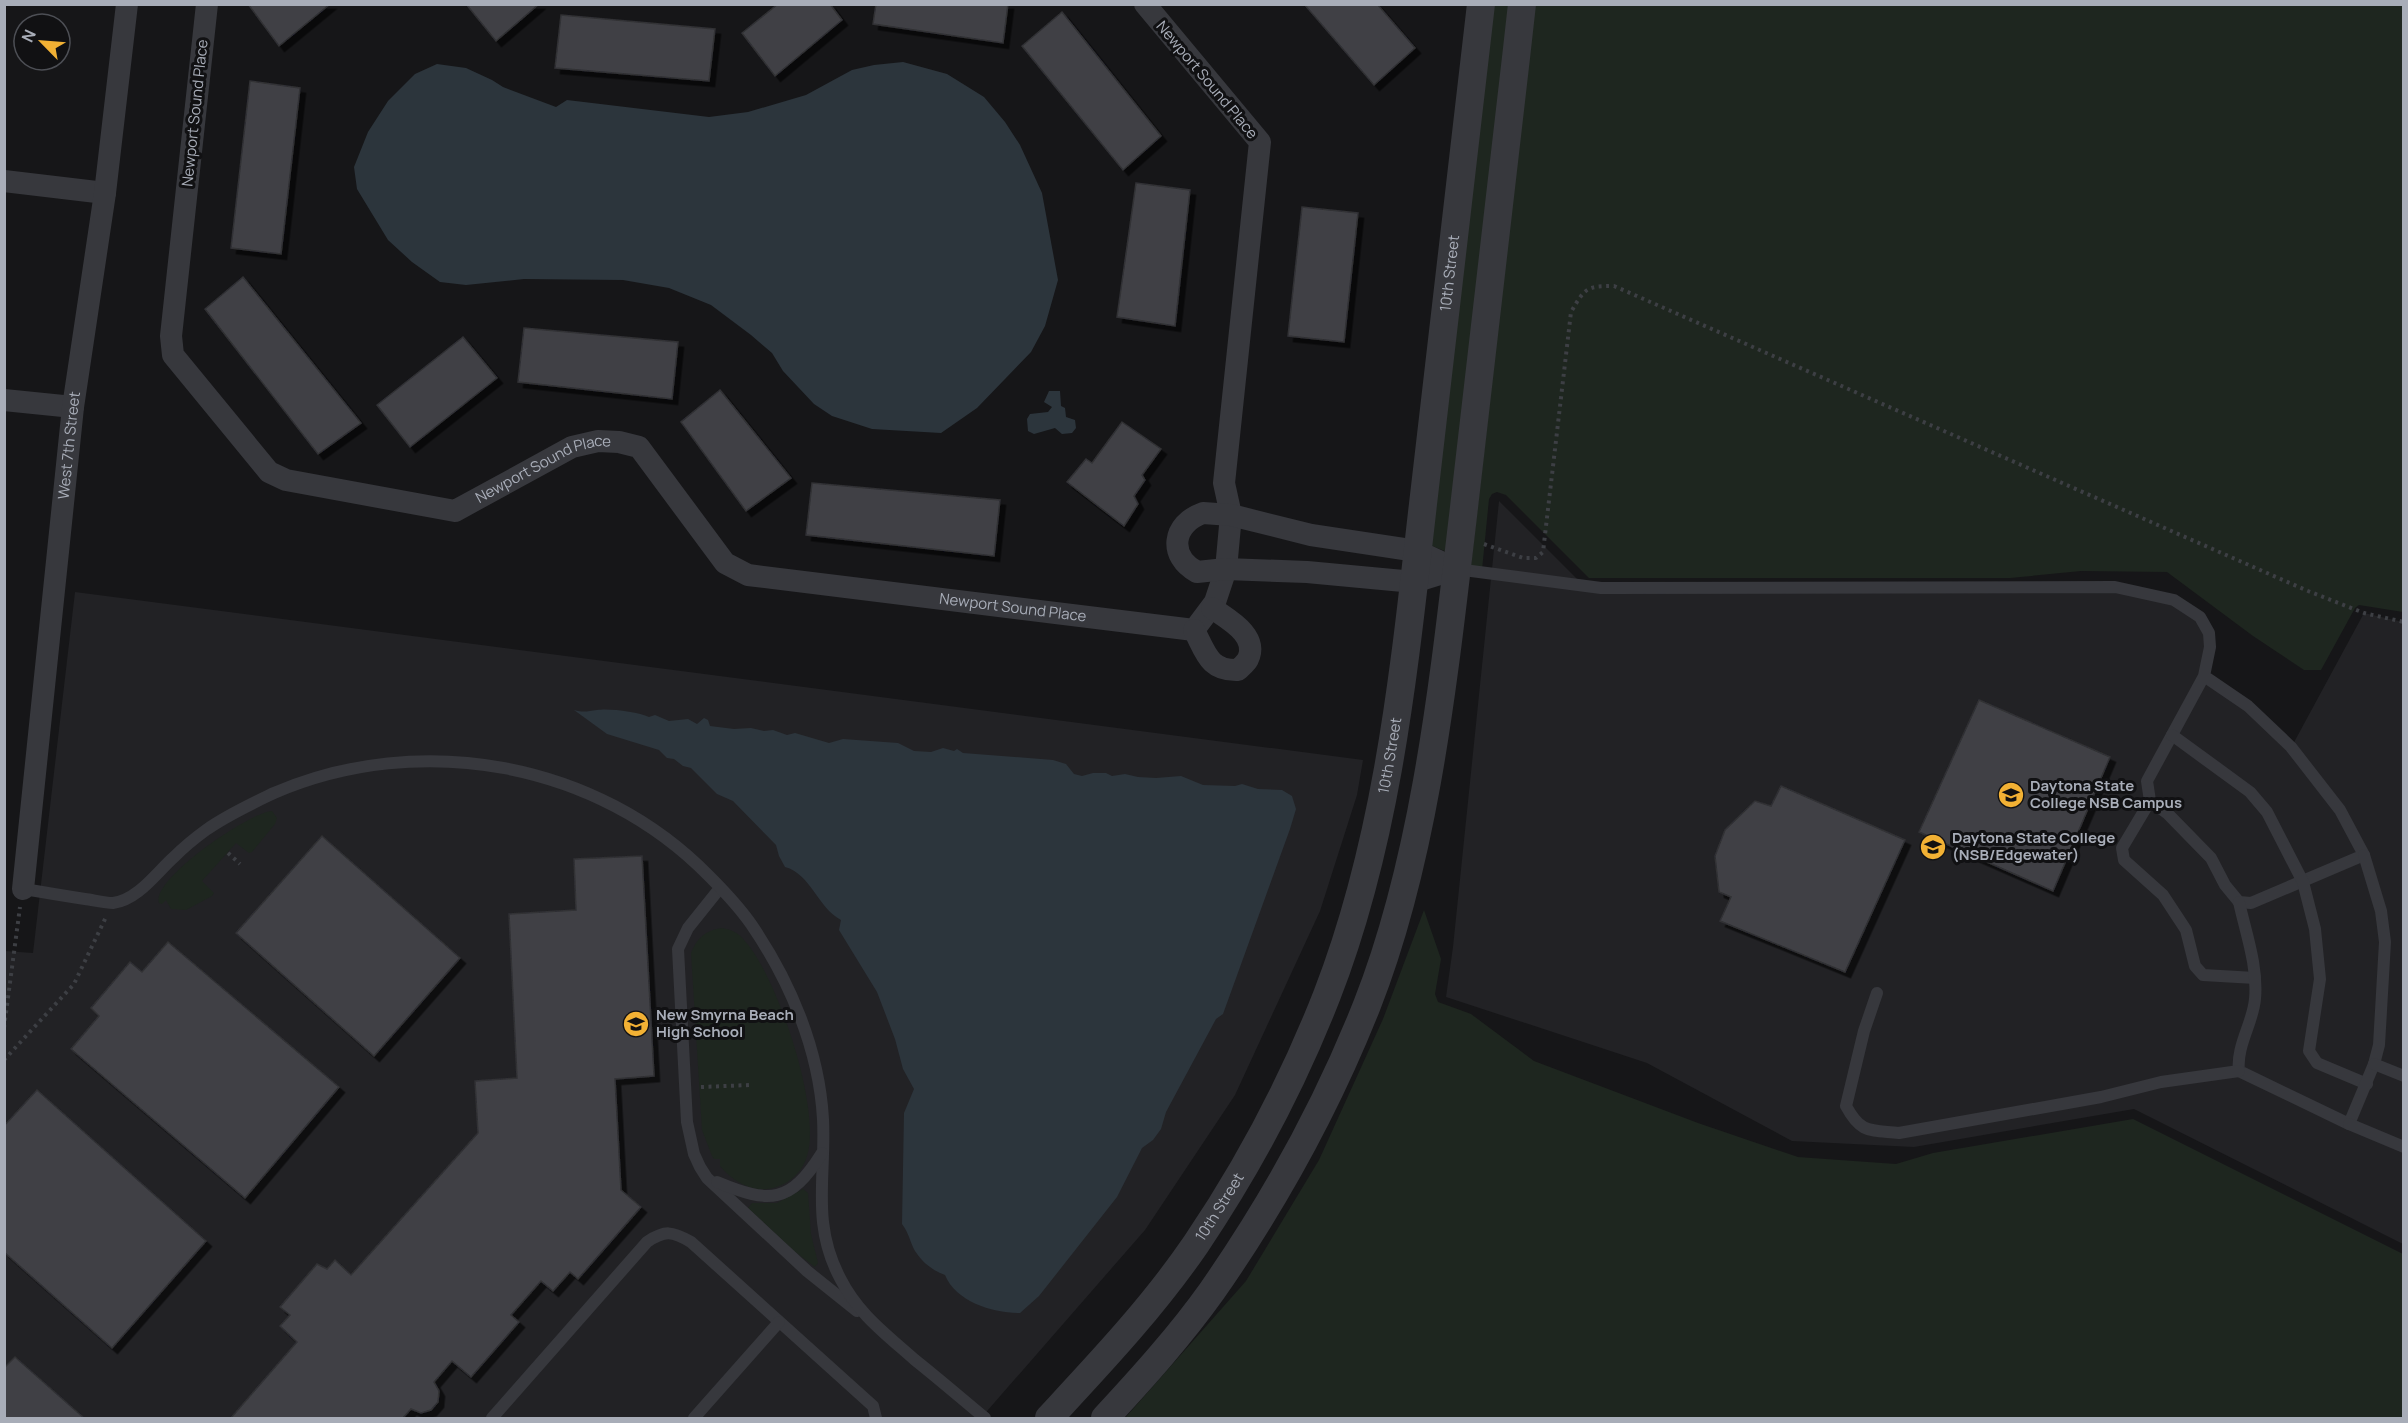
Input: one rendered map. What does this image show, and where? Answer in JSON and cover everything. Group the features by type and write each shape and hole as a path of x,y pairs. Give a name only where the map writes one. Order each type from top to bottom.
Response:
{"street":[{"name":"West 7th Street","path":"22,889 73,407 105,193 127,4"},
{"name":"Newport Sound Place","path":"207,4 171,336 172,346 174,356 269,472 286,480 455,511 572,447 598,441 620,442 639,447 725,563 748,575 1194,630 1212,608 1226,570 1231,516 1224,483 1260,142 1145,4"},
{"name":"10th Street","path":"1049,1419 1117,1345 1195,1245 1253,1152 1287,1086 1326,997 1355,916 1376,835 1395,726 1418,551 1481,4"},
{"path":"1105,1419 1150,1369 1211,1292 1287,1175 1330,1093 1368,1004 1389,942 1414,849 1434,732 1456,569 1522,4"},
{"path":"4,181 105,193"},
{"path":"4,400 73,407"},
{"path":"1203,513 1231,516 1311,535 1418,551 1456,569 1414,582 1307,572 1226,570 1197,572 1179,555 1178,539 1185,522 1193,516 1203,513"},
{"path":"1307,572 1311,535"},
{"path":"1194,630 1209,660 1224,670 1238,670 1248,659 1249,644 1243,630 1212,608"}],"lane":[{"path":"1456,569 1601,588 2115,587 2174,600 2200,617 2209,633 2210,647 2204,676 2147,781 2150,801 2122,848 2124,860 2163,895 2186,930 2195,966 2203,975 2255,978"},
{"path":"2204,676 2248,706 2291,747 2340,810 2364,855 2381,911 2385,942 2379,1045 2367,1084 2349,1124"},
{"path":"2172,735 2250,792 2267,812 2303,882 2315,929 2320,979 2309,1051 2317,1063 2367,1084"},
{"path":"22,889 113,903 128,897 144,886 173,857 208,828 253,803 301,783 370,766 424,761 466,763 529,773 577,788 633,816 685,853 720,888 747,918 774,958 796,1008 810,1048 820,1096 823,1151 821,1210 827,1245 840,1279 867,1318"},
{"path":"2150,801 2168,814 2211,858 2224,885 2239,902 2255,971 2255,1001 2238,1060 2239,1071"},
{"path":"2239,902 2251,903 2364,855"},
{"path":"720,888 688,928 678,949 677,959 687,1122 694,1154 707,1178 807,1271 867,1318 985,1419"},
{"path":"1877,993 1864,1031 1846,1106 1853,1120 1864,1130 1899,1133 2101,1097 2161,1082 2239,1071 2349,1124 2403,1147"},
{"path":"2374,1065 2403,1076"},
{"path":"707,1178 742,1193 763,1197 774,1196 798,1185 810,1173 823,1151"},
{"path":"492,1419 647,1242 661,1233 678,1234 691,1242 873,1406 876,1419"},
{"path":"694,1419 780,1322"}],"path":[{"path":"1460,535 1523,558 1536,558 1543,552 1571,312 1581,294 1593,286 1614,286 2298,586 2364,613 2403,621"},
{"path":"228,853 240,864"},
{"path":"4,1028 22,889"},
{"path":"4,1060 74,984 113,903"},
{"path":"701,1087 750,1085"}],"shaded area":[{"path":"1493,5 1511,5 1447,552 1430,545"},
{"path":"1535,5 2403,5 2403,612 2359,605 2355,608 2321,670 2304,670 2253,636 2167,572 2081,571 2010,578 1589,578 1506,495 1497,492 1489,499 1482,570 1471,565"},
{"path":"903,62 947,74 984,97 1005,122 1020,145 1042,193 1058,280 1045,326 1031,352 977,408 941,433 872,429 832,416 814,404 783,371 772,353 751,335 711,305 669,288 623,280 524,279 466,285 440,282 412,262 388,240 357,189 354,167 368,132 388,101 415,74 437,64 466,68 503,87 556,107 567,100 709,117 748,112 806,95 852,70"},
{"path":"1049,391 1060,391 1061,406 1065,408 1066,417 1075,420 1076,428 1072,433 1062,434 1055,428 1034,434 1028,431 1027,419 1030,414 1048,412 1052,407 1044,402"},
{"name":"Daytona State College (NSB/Edgewater)","path":"1499,501 1585,587 2115,587 2174,600 2209,633 2204,676 2292,746 2364,613 2403,622 2403,1244 2134,1109 1914,1147 1792,1141 1647,1063 1446,997"},
{"name":"New Smyrna Beach High School","path":"75,592 1363,760 1357,795 1320,911 1235,1095 1145,1230 981,1418 5,1418 5,951 33,953"},
{"path":"574,710 583,712 623,711 649,717 655,715 669,721 688,719 697,724 704,718 708,720 710,726 773,730 787,735 795,733 829,743 843,739 898,743 914,751 931,752 943,748 954,751 957,749 963,753 1053,760 1066,764 1074,774 1082,776 1106,773 1112,776 1125,774 1156,778 1181,776 1203,785 1235,786 1242,784 1258,789 1282,790 1292,796 1296,809 1290,829 1223,1014 1216,1019 1166,1112 1161,1129 1153,1140 1142,1148 1117,1197 1039,1296 1020,1313 998,1311 966,1299 950,1284 945,1275 928,1266 918,1255 902,1224 904,1113 914,1089 903,1069 895,1039 877,992 839,930 841,920 826,907 801,876 785,867 776,845 733,801 717,794 691,768 667,758 659,750 607,734"},
{"path":"272,811 277,818 275,824 252,852 249,853 236,843 202,881 214,893 212,896 186,910 171,909 166,900 162,904 159,903 161,892 170,879 204,848 244,822"},
{"path":"1424,910 1441,959 1435,994 1438,1002 1471,1014 1534,1061 1698,1123 1798,1157 1896,1164 1933,1153 2133,1119 2403,1254 2403,1418 1125,1418 1246,1281 1319,1160 1383,1019"},
{"path":"721,928 739,935 757,957 770,982 794,1044 802,1077 810,1135 807,1156 797,1174 781,1186 774,1188 753,1188 729,1175 720,1166 720,1159 714,1159 712,1156 702,1130 691,953 702,936"},
{"path":"803,1189 808,1193 811,1234 818,1263 815,1267 794,1251 748,1208 752,1203 777,1203"}],"building":[{"path":"248,4 330,4 279,46"},
{"path":"466,4 539,4 496,41"},
{"path":"778,4 830,4 842,20 775,76 742,33"},
{"path":"876,4 1008,4 1003,43 873,24"},
{"path":"1304,4 1377,4 1415,48 1374,85"},
{"path":"1062,12 1161,136 1123,170 1022,46"},
{"path":"561,15 715,29 709,81 555,68"},
{"path":"250,81 300,88 281,254 231,248"},
{"path":"1136,183 1190,190 1175,326 1117,317"},
{"path":"1302,207 1358,213 1344,342 1288,336"},
{"path":"243,277 361,423 318,454 205,309"},
{"path":"524,328 678,342 672,399 518,382"},
{"path":"463,337 497,378 410,447 377,405"},
{"path":"720,390 791,478 746,511 681,422"},
{"path":"1122,422 1161,449 1142,475 1145,480 1134,496 1138,504 1124,526 1067,482 1086,459 1092,463"},
{"path":"812,483 1000,500 994,556 806,535"},
{"path":"1979,700 2110,757 2053,891 1919,832"},
{"path":"1781,786 1905,840 1845,972 1720,921 1731,897 1719,892 1715,856 1725,830 1755,801 1771,806"},
{"path":"322,836 460,958 374,1056 236,933"},
{"path":"642,856 654,1076 615,1079 621,1190 641,1207 578,1279 570,1272 553,1291 541,1281 511,1315 519,1322 471,1377 452,1361 434,1382 439,1391 438,1402 431,1410 421,1413 411,1409 402,1419 230,1419 297,1342 280,1326 290,1315 280,1307 317,1264 327,1269 335,1260 351,1275 478,1133 475,1081 517,1078 509,914 576,910 574,859"},
{"path":"168,942 339,1087 245,1198 71,1049 99,1016 91,1008 130,962 142,972"},
{"path":"37,1090 206,1241 112,1348 4,1252 4,1126"},
{"path":"15,1357 85,1419 4,1419 4,1368"}],"place":[{"name":"Daytona State College NSB Campus","path":"2011,795"},
{"name":"Daytona State College (NSB/Edgewater)","path":"1933,847"},
{"name":"New Smyrna Beach High School","path":"636,1024"}]}
